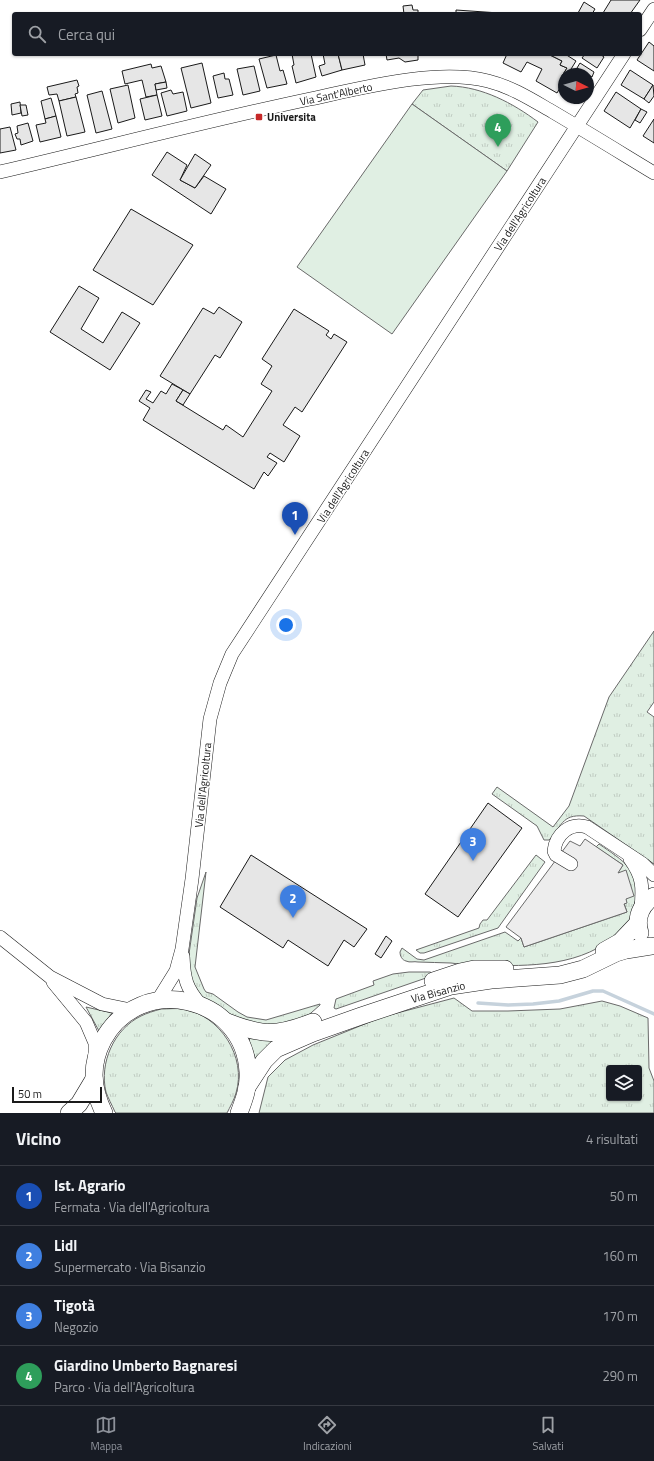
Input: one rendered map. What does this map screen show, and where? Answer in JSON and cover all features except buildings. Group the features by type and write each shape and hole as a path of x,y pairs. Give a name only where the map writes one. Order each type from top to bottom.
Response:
{"main road":[{"name":"Via Bisanzio","path":"227,1022 249,1031 268,1034 281,1032 298,1028 460,972 474,969 546,969 582,961 620,942 639,916 647,901 654,896"},
{"path":"639,916 642,936 652,947"},
{"name":"Via Bisanzio","path":"247,1087 264,1062 276,1049 313,1033 451,986 491,980 560,975 583,969 616,953 626,950 652,947"},
{"path":"69,1113 79,1104 94,1071 100,1047 108,1032 118,1020 131,1010 144,1004 158,1000 176,999 195,1002 212,1010 227,1022 238,1037 245,1054 248,1072 246,1095 239,1113"},
{"path":"94,1071 97,1099 104,1113"}],"street":[{"path":"642,27 654,9"},
{"name":"Via dell'Agricoltura","path":"158,1000 176,971 182,949 192,879 210,719 220,682 232,654 623,56"},
{"name":"Via Sant'Alberto","path":"0,172 230,116 373,86 458,76 487,81 511,88 654,173"},
{"path":"571,864 556,855 554,845 567,828 580,825 587,827 642,864 654,875"},
{"path":"628,856 638,870 643,888 639,916"},
{"path":"0,936 50,977 102,1004 131,1010"},
{"name":"Via dell'Agricoltura","path":"182,949 185,981 191,994 201,1005"},
{"path":"50,977 86,1022 94,1043 94,1071"}],"green space":[{"path":"451,86 474,89 497,97 518,108 538,122 507,171 412,104 423,90"},
{"path":"412,104 507,171 392,334 297,267"},
{"path":"654,631 654,702 647,712 654,717 654,864 584,816 576,816 566,819 549,840 544,840 537,826 492,794 497,787 553,827 569,806 609,697"},
{"path":"599,844 616,856 629,868 634,876 637,894 626,928 598,948 581,955 546,964 509,966 409,962 400,955 402,948 417,959 424,960 505,932 518,941 521,938 524,947 627,912 624,903 626,899 626,871 617,874 623,865 596,847"},
{"path":"536,855 545,862 498,928 424,953 420,953 416,950 479,928 483,920 487,920"},
{"path":"206,872 195,967 204,989 206,992 213,994 247,1017 266,1020 320,1004 303,1020 278,1027 240,1021 204,999 193,986 188,962 197,898"},
{"path":"409,972 432,973 426,978 336,1009 334,1008 336,999 374,985 373,981 393,974"},
{"path":"454,998 472,1011 560,1009 602,1001 620,1006 648,1018 649,1068 654,1081 654,1113 259,1113 268,1077 285,1060 313,1045 382,1017"},
{"path":"86,1007 112,1013 99,1031"},
{"path":"161,1009 183,1009 196,1013 219,1029 228,1040 234,1052 238,1066 238,1079 236,1093 227,1113 115,1112 106,1092 104,1081 107,1059 111,1048 116,1038 131,1022 143,1015"},
{"path":"250,1038 275,1039 276,1043 258,1058 255,1058 249,1041"}],"shaded area":[{"path":"585,839 623,865 618,873 626,870 634,896 626,899 627,903 624,904 627,912 524,947 521,938 506,927 570,841 580,846"}],"waterway":[{"path":"478,1003 508,1005 533,1004 559,1001 593,991 603,991 654,1014"}],"place":[{"name":"Universita","path":"259,117"},
{"name":"Giardino Umberto Bagnaresi","path":"498,147"},
{"name":"Ist. Agrario","path":"295,535"},
{"name":"Tigotà","path":"473,861"},
{"name":"Lidl","path":"293,918"}]}
